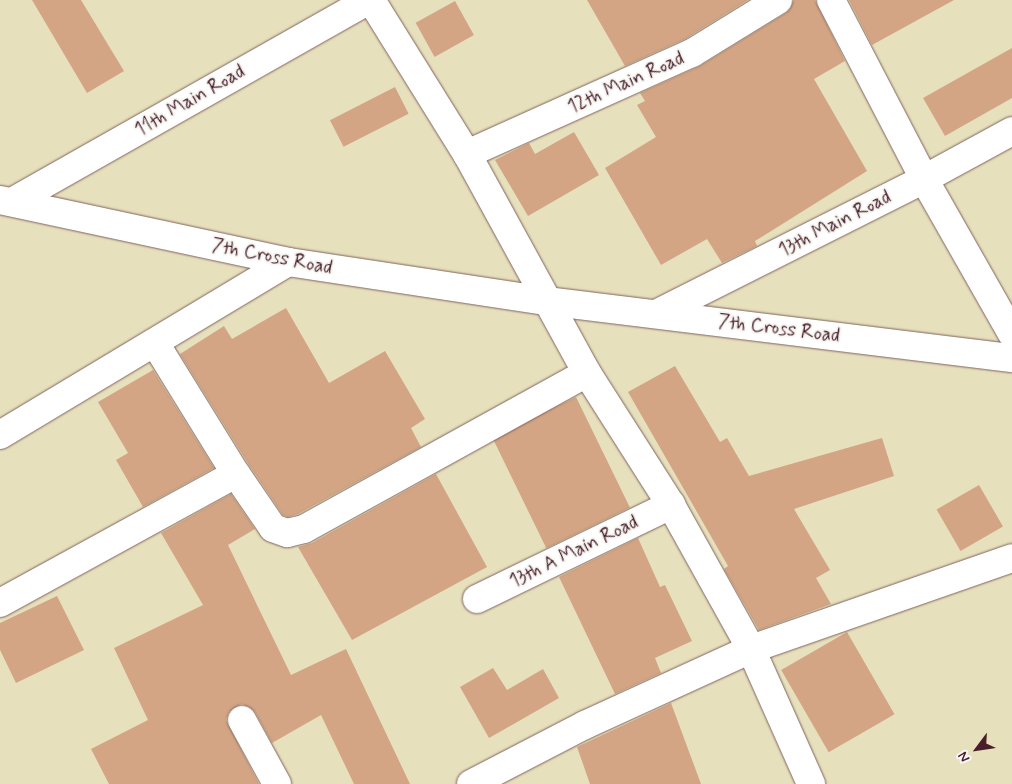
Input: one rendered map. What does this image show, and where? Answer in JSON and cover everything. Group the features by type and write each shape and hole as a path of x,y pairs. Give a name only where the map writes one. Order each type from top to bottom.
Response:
{"street":[{"path":"370,0 467,154 546,301 588,373 670,505 751,649 811,784"},
{"name":"11th Main Road","path":"6,201 370,0"},
{"name":"12th Main Road","path":"467,154 692,53 778,0"},
{"path":"831,0 924,180 1012,334"},
{"name":"13th Main Road","path":"656,314 924,180 1012,132"},
{"name":"7th Cross Road","path":"6,201 288,262 546,301 1012,358"},
{"path":"0,435 288,262"},
{"path":"155,343 236,474 273,528 287,534 304,529 588,373"},
{"path":"0,603 236,474"},
{"name":"13th A Main Road","path":"478,599 670,505"},
{"path":"471,784 585,725 751,649 1012,558"},
{"path":"242,720 277,784"}],"building":[{"path":"32,0 81,0 124,71 87,93"},
{"path":"587,0 748,0 685,39 625,66"},
{"path":"794,0 815,0 845,61 814,79 867,171 755,241 757,246 722,263 707,239 661,265 605,168 656,137 637,105 645,101 640,93 700,66 786,13"},
{"path":"849,0 954,0 872,45"},
{"path":"455,1 474,35 435,57 416,23"},
{"path":"1012,48 1012,98 945,136 923,98"},
{"path":"395,87 409,114 344,147 330,120"},
{"path":"574,132 599,175 528,216 495,160 529,143 535,154"},
{"path":"286,308 329,383 385,351 425,419 411,428 421,447 298,514 288,517 283,515 249,465 180,354 224,326 232,339"},
{"path":"675,366 720,442 727,438 749,476 882,438 894,476 794,509 830,570 816,578 831,604 759,630 724,569 728,566 628,392"},
{"path":"153,370 214,468 143,507 116,460 128,453 98,402"},
{"path":"576,397 630,508 546,548 492,438"},
{"path":"436,474 487,567 352,640 298,547 312,543"},
{"path":"979,485 1003,527 961,551 937,510"},
{"path":"231,494 255,529 228,545 291,675 346,649 410,784 354,784 321,715 272,743 255,712 242,704 229,712 226,720 259,784 109,784 91,749 148,720 114,648 203,605 161,533"},
{"path":"638,538 660,587 665,585 692,641 655,658 661,673 615,694 559,577"},
{"path":"57,596 84,650 16,683 0,650 0,623"},
{"path":"847,632 894,714 829,752 781,670"},
{"path":"493,668 507,690 543,669 559,698 489,738 460,687"},
{"path":"671,703 701,784 590,784 577,747"}]}
